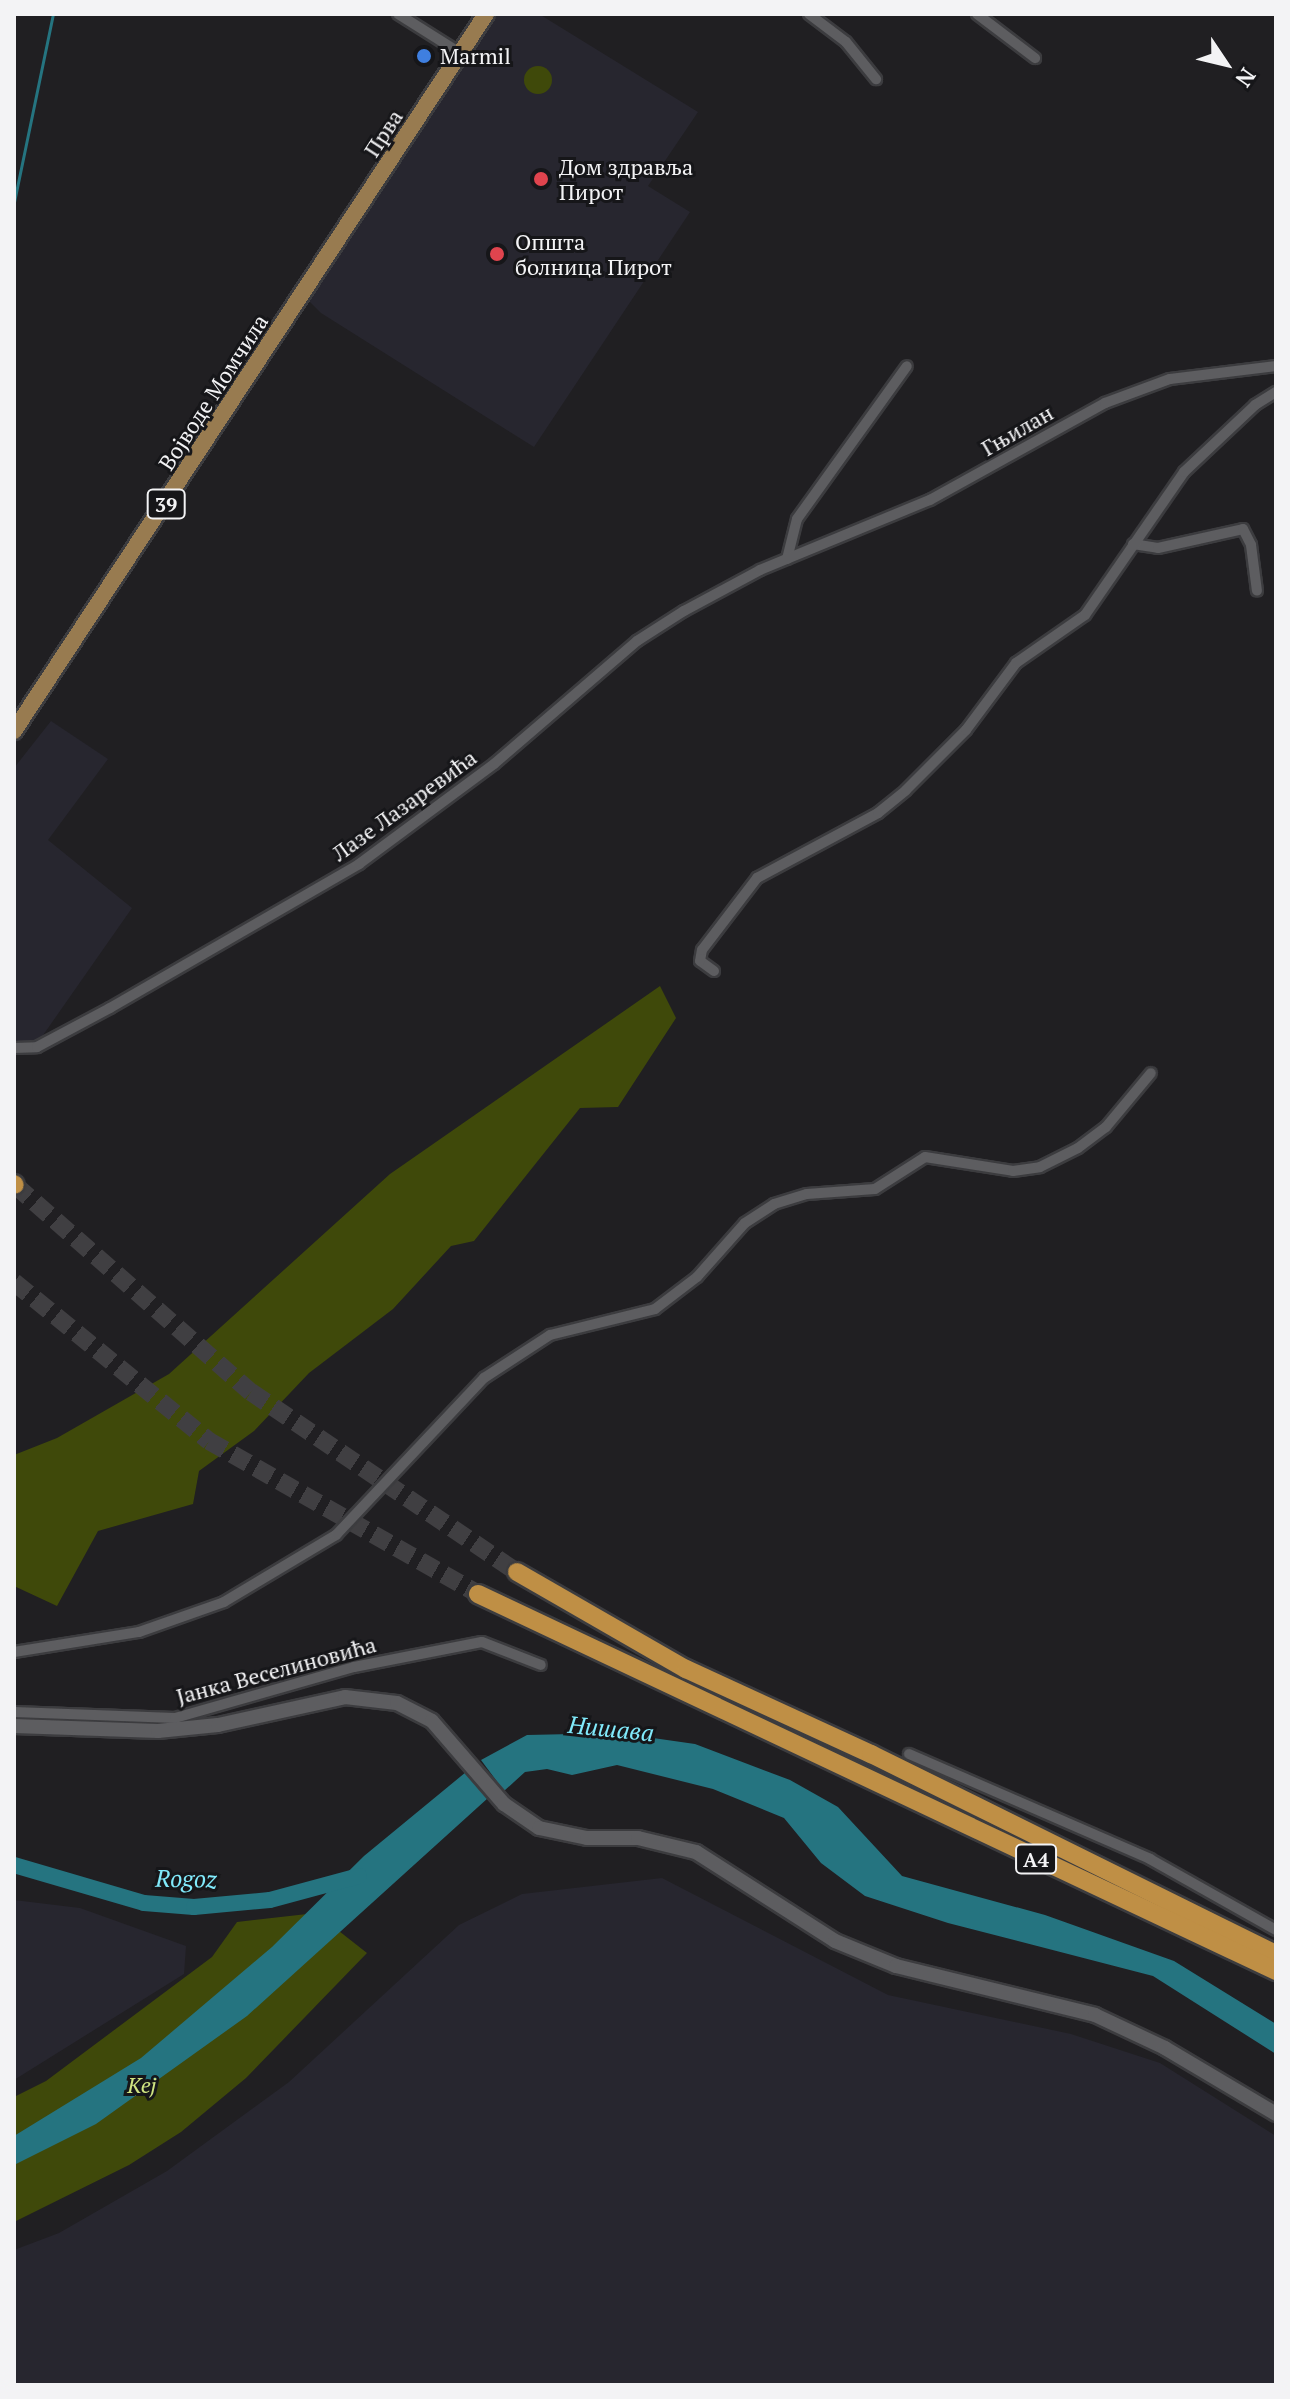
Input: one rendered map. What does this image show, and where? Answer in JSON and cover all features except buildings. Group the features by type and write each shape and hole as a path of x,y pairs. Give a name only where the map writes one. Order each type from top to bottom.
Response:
{"highway":[{"name":"A4","path":"517,1572 686,1669 871,1754 1276,1954"},
{"name":"A4","path":"478,1594 1276,1971"}],"main road":[{"name":"Прва","path":"316,276 486,14"},
{"name":"Војводе Момчила","path":"14,731 316,276"},
{"path":"14,1726 95,1732 188,1729 366,1697 410,1707 450,1737 516,1815 554,1833 638,1838 696,1852 842,1944 896,1966 1095,2015 1165,2048 1276,2114"}],"street":[{"path":"398,14 460,53"},
{"path":"809,14 846,42 876,79"},
{"path":"977,14 1035,58"},
{"path":"787,559 797,519 907,366"},
{"name":"Гњилан","path":"787,559 930,500 1105,403 1170,379 1276,366"},
{"path":"714,971 700,961 702,950 757,878 878,813 906,790 966,730 1016,663 1085,615 1184,472 1255,405 1276,392"},
{"path":"1133,544 1158,548 1243,529 1251,545 1257,591"},
{"name":"Лазе Лазаревића","path":"17,1051 37,1047 110,1008 348,871 494,764 637,641 787,559"},
{"path":"14,1652 139,1632 224,1602 336,1535 395,1478 462,1398 516,1355 550,1335 655,1309 697,1277 745,1223 774,1204 807,1194 875,1189 925,1157 1013,1171 1040,1167 1100,1133 1151,1073"},
{"name":"Јанка Веселиновића","path":"14,1712 175,1718 354,1667 482,1642 541,1665"},
{"path":"909,1754 1150,1859 1276,1930"}],"shaded area":[{"name":"Општа болница Пирот","path":"489,14 539,14 698,112 648,186 690,212 534,447 321,313 304,296"},
{"path":"51,721 108,759 48,840 132,908 39,1041 14,1046 14,768"},
{"path":"662,1878 888,1995 1071,2034 1160,2063 1276,2136 1276,2385 14,2385 14,2250 59,2233 167,2171 289,2082 459,1925 522,1894"},
{"path":"14,1900 80,1908 186,1946 184,1974 14,2080"}],"green space":[{"path":"538,66 548,70 552,80 548,90 538,94 528,90 524,80 528,70"},
{"path":"660,986 676,1018 618,1107 580,1108 474,1241 451,1246 393,1309 309,1373 254,1431 199,1471 193,1504 98,1531 57,1606 14,1586 14,1455 57,1438 169,1374 390,1174"},
{"name":"Кеј","path":"316,1913 367,1953 246,2078 181,2132 129,2165 14,2222 14,2097 46,2081 212,1957 237,1922"}],"water":[{"path":"618,1733 695,1744 790,1780 838,1807 902,1876 1045,1915 1174,1961 1276,2024 1276,2054 1153,1976 948,1923 865,1896 821,1863 784,1818 713,1789 617,1765 572,1775 547,1769 525,1772 504,1791 481,1760 527,1735"},
{"path":"466,1772 488,1798 247,2016 96,2124 14,2165 14,2136 141,2058 272,1947 364,1856"}],"waterway":[{"path":"14,202 53,14"},
{"name":"Rogoz","path":"14,1865 144,1903 194,1907 270,1900 359,1876"}],"tunnel":[{"path":"15,1185 251,1392 517,1572"},
{"path":"14,1282 209,1441 478,1594"}],"place":[{"name":"Marmil","path":"424,56"},
{"name":"Дом здравља Пирот","path":"541,179"},
{"name":"Општа болница Пирот","path":"497,254"}],"water label":[{"name":"Нишава","path":"611,1729"}]}
